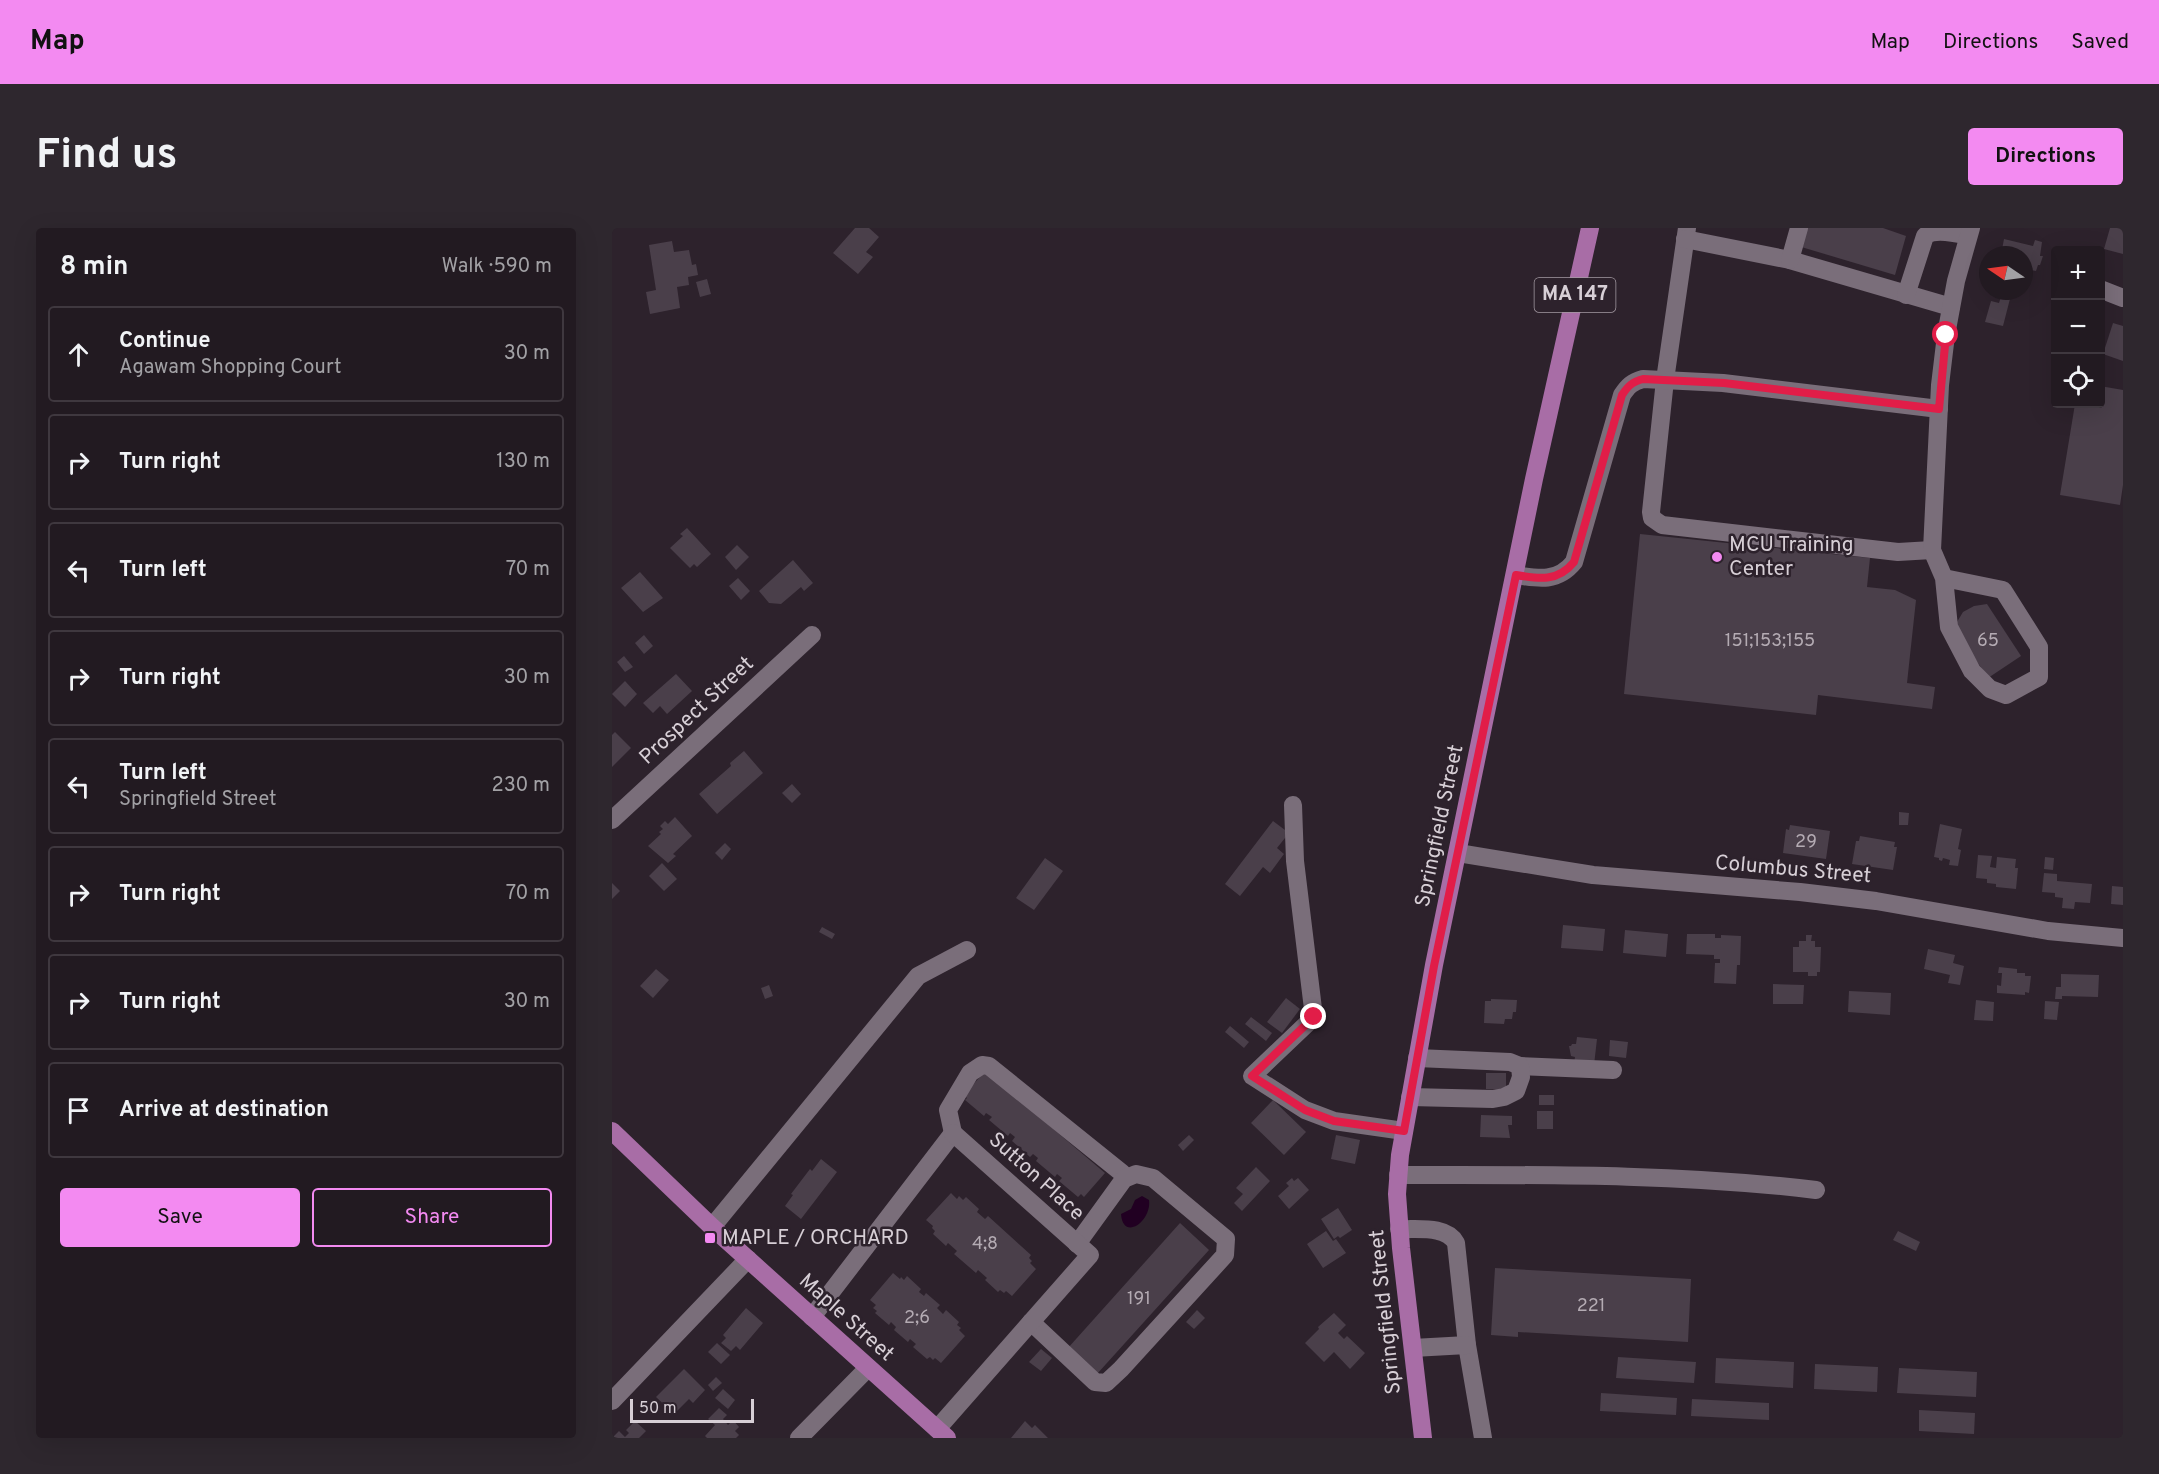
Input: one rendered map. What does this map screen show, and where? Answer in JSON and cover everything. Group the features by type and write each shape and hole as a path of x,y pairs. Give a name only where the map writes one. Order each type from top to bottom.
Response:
{"main road":[{"name":"Springfield Street","path":"1423,1438 1399,1229 1397,1194 1404,1131 1534,479 1590,228"},
{"name":"Maple Street","path":"612,1131 712,1227 942,1433"}],"street":[{"path":"1790,260 1799,228"},
{"path":"1906,295 1925,236 1930,230 1937,228 1970,232 1945,345 1939,409 1932,550 1944,578 1949,627 1972,671 1990,689 2006,695 2039,676 2039,647 2003,590 1944,578"},
{"path":"1932,550 1898,552 1662,525 1656,522 1651,512 1665,381 1686,233 1790,260 1952,307"},
{"path":"2105,291 2123,298"},
{"path":"1516,575 1544,579 1568,570 1574,562 1622,395 1635,381 1733,384 1939,409"},
{"name":"Prospect Street","path":"612,820 812,635"},
{"path":"1293,805 1294,861 1314,1017 1252,1076 1305,1110 1334,1121 1404,1131"},
{"name":"Columbus Street","path":"1458,853 1593,875 1800,892 1876,901 2048,931 2123,938"},
{"path":"712,1227 918,976 967,950"},
{"path":"1417,1058 1612,1070"},
{"path":"812,1317 953,1133 948,1110 970,1073 982,1065 989,1066 1122,1173 1124,1179"},
{"path":"1410,1097 1493,1099 1504,1097 1516,1091 1521,1077 1520,1066"},
{"name":"Sutton Place","path":"953,1133 1083,1250"},
{"path":"942,1433 1031,1322 1083,1250 1124,1179 1136,1174 1153,1178 1226,1239 1225,1255 1106,1383 1095,1382 1031,1322"},
{"path":"1398,1175 1615,1176 1760,1183 1816,1190"},
{"path":"1399,1229 1437,1231 1453,1238 1457,1252 1467,1345 1483,1438"},
{"path":"612,1401 748,1259"},
{"path":"1413,1348 1467,1345"},
{"path":"799,1438 868,1368"}],"shaded area":[{"path":"1142,1196 1149,1200 1146,1215 1137,1225 1127,1227 1121,1214 1131,1209 1135,1200"}],"building":[{"path":"855,228 869,228 879,237 866,252 873,257 858,274 833,253"},
{"path":"1803,228 1883,228 1906,236 1895,275 1798,246"},
{"path":"2110,228 2123,228 2123,254 2105,249"},
{"path":"2004,239 2033,246 2003,246"},
{"path":"2035,240 2042,242 2040,256 2043,256 2036,271 2033,270"},
{"path":"672,241 674,252 689,250 692,265 696,264 698,275 688,277 689,285 677,287 680,308 650,314 646,292 656,290 649,245"},
{"path":"707,279 711,294 700,297 696,282"},
{"path":"2000,300 2010,300 2003,326 1985,322 1991,301 1999,303"},
{"path":"2113,323 2123,326 2123,361 2105,355"},
{"path":"2105,387 2123,390 2123,485 2120,505 2060,495 2074,408 2105,408"},
{"path":"687,528 711,554 697,567 694,564 690,568 670,548 683,536 680,534"},
{"path":"1640,534 1870,558 1867,587 1895,590 1916,600 1907,683 1935,687 1932,709 1818,695 1816,715 1624,694"},
{"path":"737,545 749,557 736,570 725,557"},
{"path":"793,560 813,583 804,591 801,587 781,604 769,603 759,591"},
{"path":"640,572 663,598 643,612 621,588"},
{"path":"738,578 750,591 741,600 729,586"},
{"path":"1987,604 2021,656 1988,678 1954,627 1963,612 1974,606"},
{"path":"644,635 653,646 644,654 635,643"},
{"path":"624,656 633,667 625,672 617,662"},
{"path":"676,674 692,691 667,714 660,706 653,713 643,703"},
{"path":"625,681 637,694 625,707 612,694"},
{"path":"615,732 631,748 612,767 612,735"},
{"path":"744,751 763,773 717,814 699,794 731,766 730,763"},
{"path":"792,784 801,794 792,803 782,793"},
{"path":"1899,812 1909,813 1908,825 1899,825"},
{"path":"675,817 692,836 673,854 676,856 668,863 648,846 661,834 659,832 663,829 660,826 665,821 668,824"},
{"path":"1273,821 1289,833 1277,848 1284,854 1270,873 1263,867 1240,896 1225,884"},
{"path":"1940,824 1962,829 1958,849 1961,850 1958,866 1949,865 1950,860 1943,858 1942,861 1934,857"},
{"path":"1790,825 1830,831 1826,859 1783,853 1786,829 1789,830"},
{"path":"1860,836 1895,842 1894,847 1897,847 1893,870 1852,864 1856,841 1859,841"},
{"path":"725,843 731,849 722,860 715,853"},
{"path":"1978,855 1992,856 1990,867 1996,868 1997,857 2016,859 2015,868 2018,868 2016,889 1996,887 1996,884 1987,883 1987,879 1976,878"},
{"path":"2045,857 2054,858 2053,870 2044,869"},
{"path":"1045,858 1063,871 1034,910 1016,898"},
{"path":"662,863 677,879 664,891 649,876"},
{"path":"2044,873 2057,874 2057,881 2092,884 2090,903 2075,902 2074,909 2062,908 2063,898 2055,897 2055,893 2042,892"},
{"path":"612,883 620,891 612,899"},
{"path":"2112,886 2123,887 2123,905 2111,904"},
{"path":"1563,925 1605,929 1603,951 1561,948"},
{"path":"822,927 835,934 832,939 819,932"},
{"path":"1625,930 1668,934 1666,957 1623,953"},
{"path":"1687,934 1715,934 1715,938 1721,938 1721,935 1741,936 1740,965 1737,965 1736,984 1714,983 1715,963 1720,963 1720,959 1714,959 1714,955 1686,954"},
{"path":"1806,935 1812,935 1811,941 1815,941 1815,947 1821,947 1820,972 1817,972 1817,976 1808,976 1808,972 1793,972 1793,947 1799,947 1799,941 1806,941"},
{"path":"1928,949 1955,955 1953,963 1964,966 1960,985 1948,983 1950,975 1924,969"},
{"path":"1999,967 2017,969 2017,973 2031,976 2029,993 2025,992 2025,995 1997,993 1997,985 2001,986 2002,973 1998,973"},
{"path":"656,969 669,980 653,998 640,986"},
{"path":"2061,974 2099,975 2098,997 2062,996 2062,999 2055,999 2056,987 2061,987"},
{"path":"1773,984 1804,985 1803,1004 1773,1004"},
{"path":"769,985 773,996 765,999 761,988"},
{"path":"1849,991 1891,993 1890,1015 1848,1012"},
{"path":"1286,998 1300,1009 1282,1033 1267,1022"},
{"path":"1491,999 1517,1000 1516,1012 1513,1012 1512,1019 1505,1019 1504,1024 1484,1023 1485,1001 1491,1001"},
{"path":"1976,1000 1994,1002 1993,1021 1974,1020"},
{"path":"2045,1001 2059,1002 2057,1020 2044,1019"},
{"path":"1251,1017 1272,1033 1266,1041 1245,1024"},
{"path":"1230,1026 1249,1042 1244,1048 1225,1032"},
{"path":"1577,1037 1597,1039 1594,1065 1574,1063 1575,1057 1571,1056 1569,1046 1576,1044"},
{"path":"1610,1040 1628,1042 1626,1058 1609,1056"},
{"path":"985,1071 1105,1173 1084,1197 1081,1194 1078,1197 1059,1181 1062,1178 1057,1174 1055,1177 1036,1161 1038,1158 1033,1154 1030,1157 1012,1141 1015,1137 1010,1133 1008,1136 989,1120 992,1117 986,1113 984,1116 965,1100 967,1098 964,1095"},
{"path":"1486,1073 1506,1073 1506,1090 1486,1089"},
{"path":"1539,1095 1554,1095 1554,1105 1539,1105"},
{"path":"1273,1100 1306,1132 1284,1155 1251,1123"},
{"path":"1537,1111 1553,1111 1553,1129 1537,1129"},
{"path":"1481,1115 1512,1116 1512,1125 1508,1125 1510,1138 1480,1137"},
{"path":"1189,1135 1194,1140 1183,1151 1178,1145"},
{"path":"1336,1135 1360,1140 1355,1164 1331,1159"},
{"path":"821,1159 837,1172 801,1219 785,1206 810,1169 812,1171"},
{"path":"1256,1167 1270,1181 1242,1211 1234,1203 1243,1194 1236,1188"},
{"path":"1292,1178 1294,1181 1298,1178 1309,1190 1289,1209 1278,1196 1289,1186 1286,1183"},
{"path":"951,1193 957,1199 959,1196 963,1200 966,1197 979,1209 977,1212 985,1219 988,1216 1031,1255 1030,1263 1036,1269 1012,1296 1006,1291 998,1292 978,1270 976,1273 954,1254 957,1251 948,1243 946,1246 933,1234 935,1231 933,1226 926,1220"},
{"path":"1338,1208 1352,1230 1334,1239 1321,1219"},
{"path":"1180,1223 1209,1250 1097,1374 1068,1348"},
{"path":"1326,1231 1333,1241 1336,1239 1346,1253 1323,1268 1307,1244"},
{"path":"1898,1231 1920,1242 1916,1251 1893,1240"},
{"path":"1495,1268 1691,1279 1688,1342 1518,1332 1518,1337 1491,1335"},
{"path":"893,1273 904,1280 907,1276 921,1289 919,1292 924,1296 926,1293 940,1305 937,1308 943,1314 946,1310 959,1322 957,1325 961,1328 959,1330 965,1336 941,1363 935,1358 927,1359 913,1347 916,1344 910,1339 908,1342 894,1330 896,1327 891,1322 889,1325 875,1313 877,1311 873,1308 876,1305 870,1300"},
{"path":"746,1308 763,1323 740,1350 736,1346 731,1351 721,1343 726,1338 723,1335"},
{"path":"1197,1310 1205,1318 1194,1329 1186,1322"},
{"path":"1334,1313 1346,1325 1338,1333 1344,1339 1347,1336 1365,1353 1350,1369 1334,1352 1324,1362 1305,1343"},
{"path":"717,1343 730,1355 721,1364 708,1352"},
{"path":"1041,1349 1052,1358 1041,1371 1029,1362"},
{"path":"1618,1357 1696,1362 1694,1383 1616,1378"},
{"path":"1716,1358 1794,1362 1793,1388 1715,1383"},
{"path":"1815,1364 1878,1367 1877,1392 1814,1389"},
{"path":"1899,1368 1977,1372 1976,1397 1897,1393"},
{"path":"684,1369 705,1390 693,1403 689,1399 674,1414 656,1397"},
{"path":"716,1377 722,1383 713,1391 708,1385"},
{"path":"723,1389 735,1400 728,1409 715,1398"},
{"path":"1601,1393 1677,1398 1676,1415 1600,1411"},
{"path":"1692,1399 1769,1403 1769,1420 1691,1416"},
{"path":"719,1408 727,1415 723,1419 728,1425 733,1420 739,1427 735,1431 739,1435 736,1438 707,1438 705,1436 715,1425 708,1419"},
{"path":"1919,1410 1975,1413 1974,1434 1919,1431"},
{"path":"635,1421 646,1431 639,1438 612,1438 619,1431 625,1437 629,1433 626,1430"},
{"path":"1025,1421 1032,1428 1035,1425 1048,1438 1011,1438"}],"place":[{"name":"MCU Training Center","path":"1717,557"},
{"name":"MAPLE / ORCHARD","path":"710,1238"}],"route":[{"path":"1314,1017 1252,1076 1305,1110 1334,1121 1404,1131 1434,966 1516,575 1544,579 1568,570 1574,562 1622,395 1628,386 1643,379 1724,383 1939,409 1946,335"}]}
